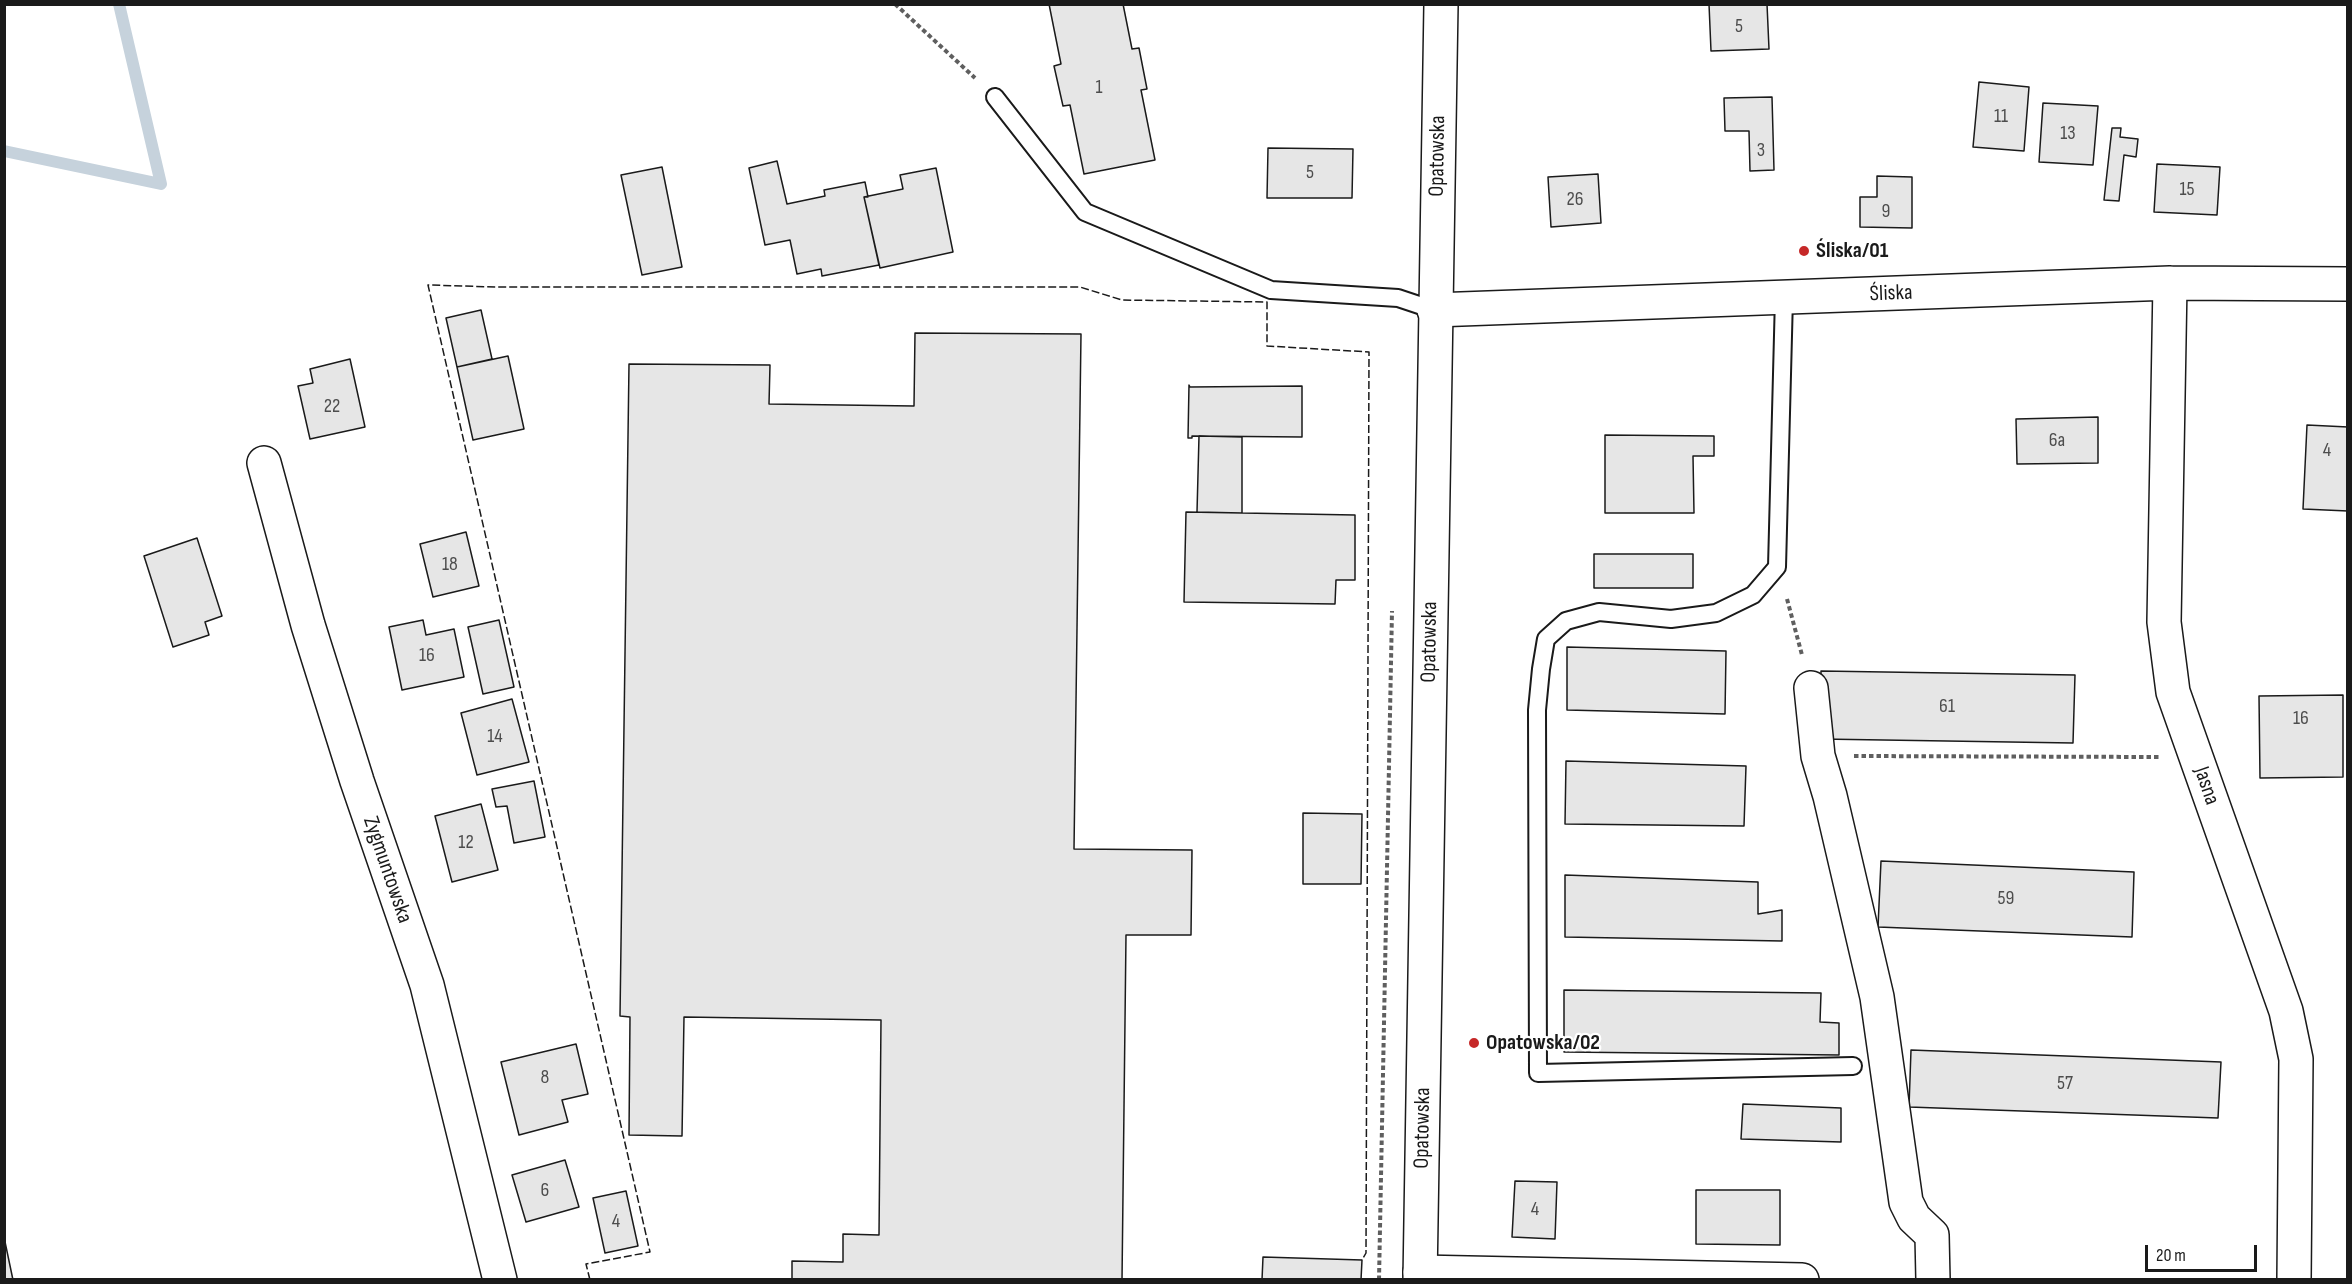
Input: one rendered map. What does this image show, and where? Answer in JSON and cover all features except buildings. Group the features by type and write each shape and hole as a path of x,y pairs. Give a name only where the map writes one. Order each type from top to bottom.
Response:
{"street":[{"name":"Opatowska","path":"1420,1276 1434,310 1441,4"},
{"name":"Śliska","path":"1434,310 2170,284 2348,284"},
{"name":"Jasna","path":"2170,284 2164,622 2172,692 2286,1011 2296,1059 2294,1280"},
{"name":"Zygmuntowska","path":"264,463 308,625 427,985 500,1280"},
{"path":"1811,688 1818,756 1830,796 1877,997 1906,1202 1921,1227 1932,1235 1933,1280"},
{"path":"1420,1276 1802,1280"}],"lane":[{"path":"995,97 1085,212 1271,290 1398,298 1434,310"},
{"path":"1784,297 1777,567 1753,596 1716,613 1671,619 1599,612 1566,621 1546,639 1538,710 1538,1073 1853,1066"}],"path":[{"path":"895,4 995,97"},
{"path":"1777,567 1811,688"},
{"path":"1378,1280 1392,606"},
{"path":"1818,756 2196,757"}],"waterway":[{"path":"4,151 161,184 119,4"}],"fence":[{"path":"590,1280 586,1264 650,1252 428,285 1080,287 1122,300 1267,302 1267,346 1369,352 1366,1253 1362,1260"}],"place":[{"name":"Śliska/01","path":"1804,251"},
{"name":"Opatowska/02","path":"1474,1043"}]}
